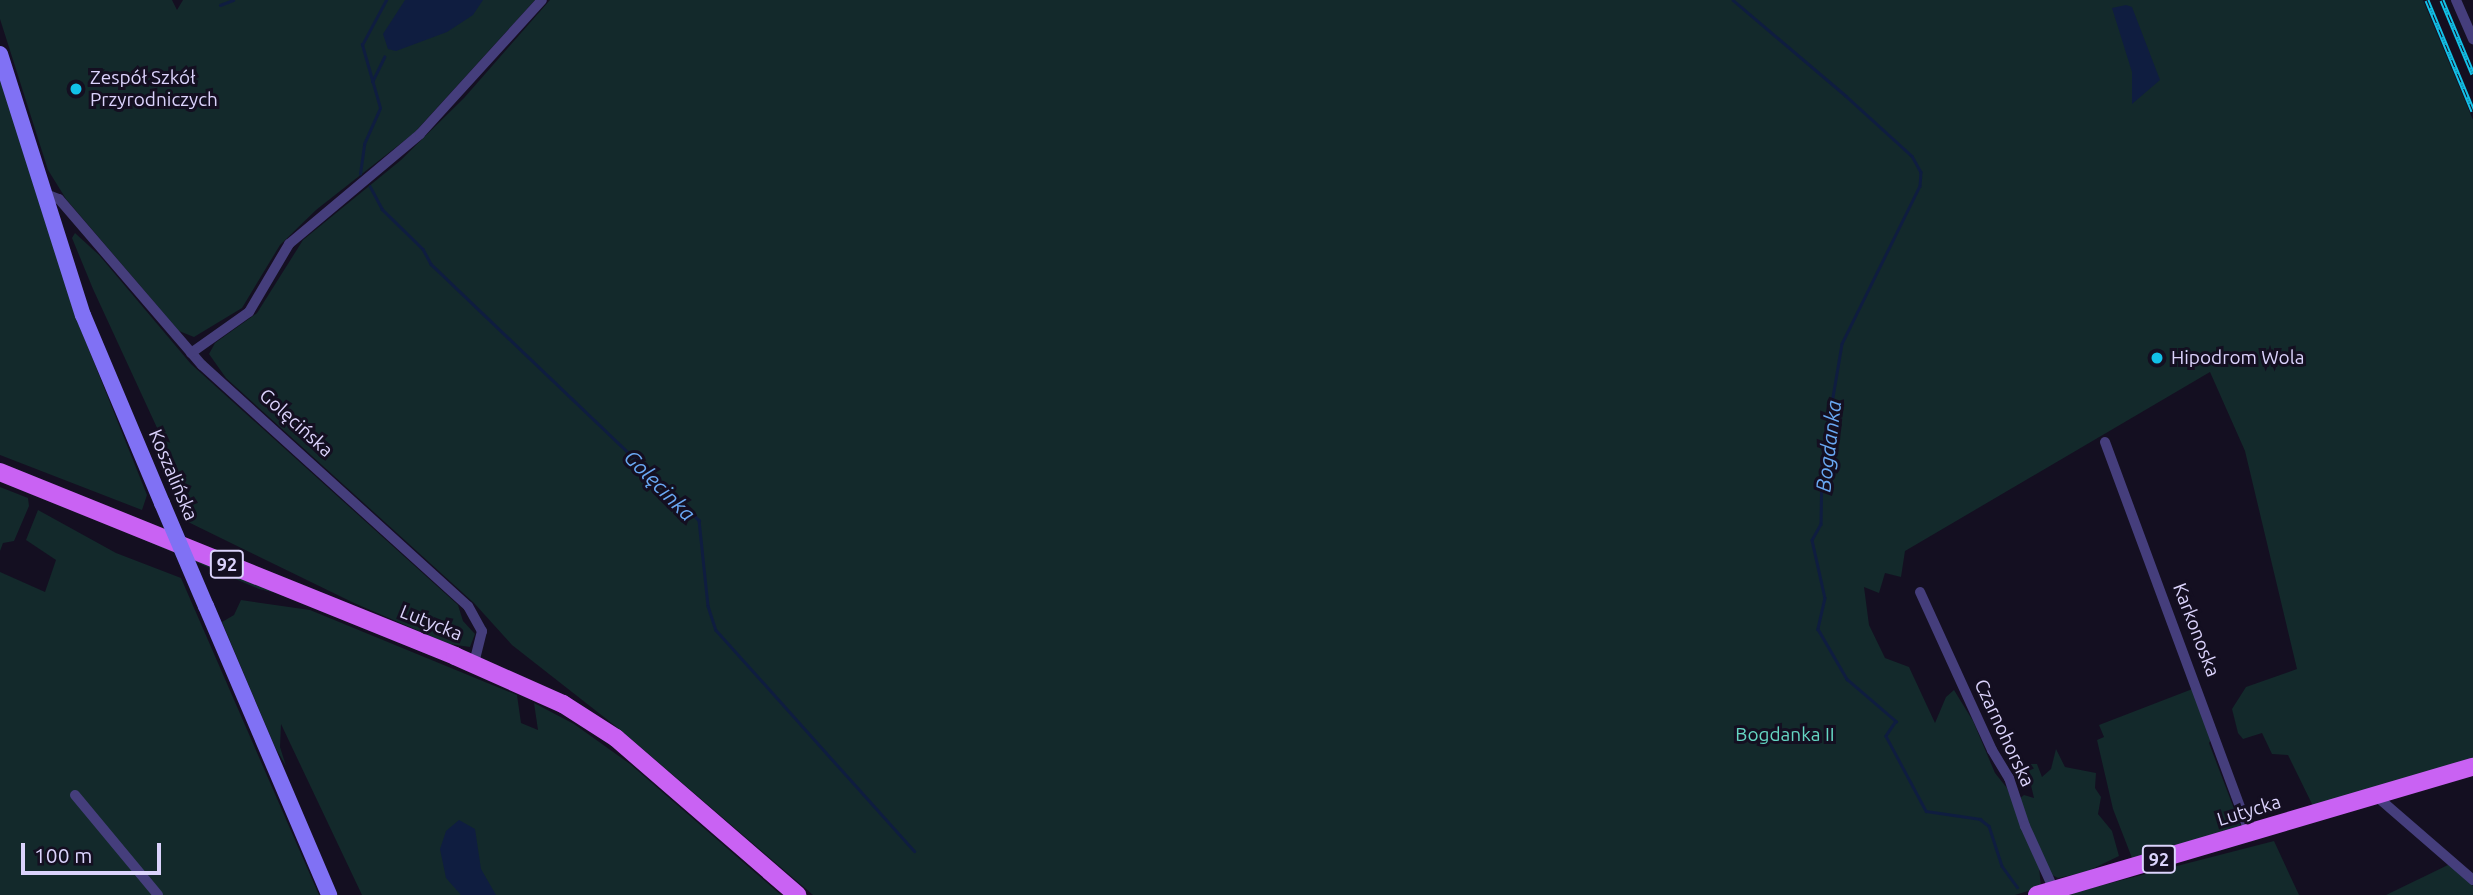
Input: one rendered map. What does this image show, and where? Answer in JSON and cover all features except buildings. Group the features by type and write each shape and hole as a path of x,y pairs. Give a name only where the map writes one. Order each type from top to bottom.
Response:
{"main road":[{"name":"Lutycka","path":"0,472 474,664 552,699 599,726 791,891"},
{"name":"Lutycka","path":"2036,895 2473,766"}],"street":[{"path":"191,354 250,312 289,244 308,225 420,134 542,0"},
{"path":"2456,0 2473,39"},
{"path":"0,54 44,194"},
{"name":"Golęcińska","path":"44,194 53,194 191,354 468,606 482,631 474,664"},
{"name":"Koszalińska","path":"44,194 83,315 329,895"},
{"name":"Karkonoska","path":"2105,442 2250,832"},
{"name":"Czarnohorska","path":"1920,592 1992,750 2010,778 2025,826 2054,890"},
{"path":"75,795 158,895"},
{"path":"2375,795 2473,880"}],"green space":[{"path":"0,0 172,0 177,10 183,0 535,0 414,133 316,210 280,245 242,308 194,337 179,331 66,199 48,170 0,19"},
{"name":"Bogdanka II","path":"550,0 2423,0 2473,120 2473,762 2313,806 2288,755 2272,754 2262,733 2243,739 2238,733 2232,709 2246,687 2297,669 2245,451 2210,372 1905,551 1901,577 1885,573 1879,593 1864,587 1869,625 1885,658 1909,667 1935,723 1946,697 1954,690 1973,721 1995,773 2007,788 2039,867 2041,887 2015,895 813,895 623,732 512,645 474,603 226,378 209,354 215,343 257,313 303,240 401,160 464,98"},
{"path":"0,75 75,315 147,495 142,510 0,455"},
{"path":"75,233 99,255 191,364 458,605 463,621 475,634 470,647 449,644 354,603 184,520 191,508 188,495 93,289 72,238"},
{"path":"0,487 28,498 29,506 14,541 3,543 0,551"},
{"path":"38,510 116,553 181,578 319,895 0,895 0,572 45,592 56,560 26,540"},
{"path":"86,515 290,596 259,589"},
{"path":"241,600 310,610 517,695 521,723 538,730 534,703 574,724 630,764 781,895 362,895 281,724 280,747 286,766 275,747 222,622 234,615"},
{"path":"2195,688 2212,737 2209,743 2241,827 2132,858 2113,809 2097,740 2104,737 2099,725"},
{"path":"2056,749 2065,767 2096,773 2095,788 2101,797 2098,814 2112,831 2119,856 2086,872 2058,878 2052,875 2018,800 2024,795 2034,798 2026,764 2037,764 2042,777 2051,769"},
{"path":"2274,841 2299,895 2064,895"},
{"path":"2450,864 2473,886 2473,895 2386,895"}],"water":[{"path":"405,0 483,0 473,15 447,32 396,51 388,49 383,34"},
{"path":"2126,5 2132,7 2160,80 2132,104 2132,72 2112,8"},
{"path":"459,820 475,829 481,869 496,895 461,895 446,878 440,849 446,831"}],"waterway":[{"path":"220,5 233,0"},
{"name":"Golęcinka","path":"360,174 364,144 380,108 362,45 386,0"},
{"name":"Bogdanka","path":"1733,0 1912,156 1921,172 1920,186 1842,344 1822,462 1821,524 1812,540 1825,598 1818,629 1847,679 1896,721 1886,736 1926,811 1980,819 1989,826 2002,866 2017,887"},
{"path":"372,82 384,57"},
{"name":"Golęcinka","path":"370,186 382,209 423,249 431,264 699,520 708,606 716,630 914,851"}],"railway":[{"path":"2427,0 2473,111"},
{"path":"2442,0 2473,74"}],"place":[{"name":"Zespół Szkół Przyrodniczych","path":"76,89"},
{"name":"Hipodrom Wola","path":"2157,358"}]}
